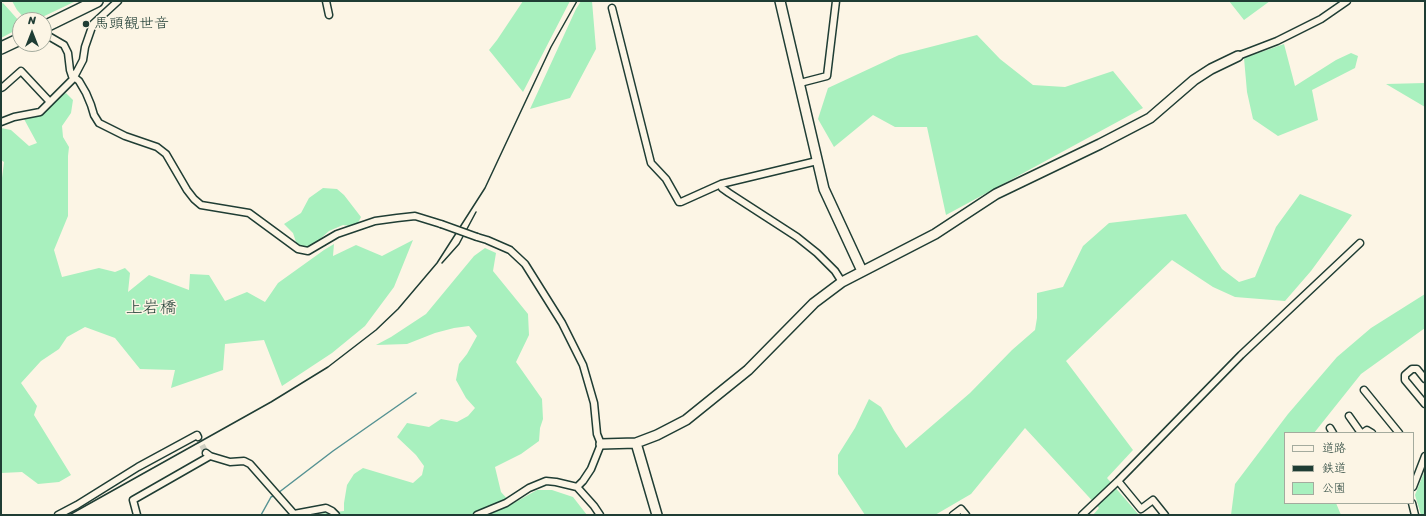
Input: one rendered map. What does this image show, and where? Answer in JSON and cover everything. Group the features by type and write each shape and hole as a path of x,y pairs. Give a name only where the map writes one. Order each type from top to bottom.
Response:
{"highway":[{"path":"52,22 97,1"},
{"path":"1,48 12,43"}],"street":[{"path":"1,122 14,117 40,112 74,78 83,60 85,47 93,24 118,1"},
{"path":"326,1 329,15"},
{"path":"780,1 824,189 862,271"},
{"path":"800,83 827,76 836,1"},
{"path":"601,444 636,443 672,428 686,420 748,370 814,303 842,282 934,234 996,194 1150,118 1194,80 1211,69 1238,56 1277,41 1321,19 1347,1"},
{"path":"612,8 651,163 666,178 679,202 720,184 817,161"},
{"path":"52,38 64,45 68,53 70,70 74,78 79,81 86,93 94,115 99,123 124,136 157,147 166,154 187,190 201,205 249,213 298,249 308,251 337,234 375,221 415,216 487,240 510,250 525,264 562,323 583,365 594,403 597,434 601,444 592,469 577,487"},
{"path":"1,88 21,71 50,102"},
{"path":"720,184 722,188 729,193 797,237 817,253 835,271 842,282"},
{"path":"1082,515 1108,488 1118,481 1242,355 1360,243"},
{"path":"1425,379 1417,369 1412,369 1405,375 1405,380 1425,404"},
{"path":"1364,390 1398,432"},
{"path":"1349,416 1361,432"},
{"path":"58,515 77,505 138,467 197,435 198,437"},
{"path":"636,443 657,515"},
{"path":"138,515 133,500 208,455 230,462 244,461 250,464 294,514 326,508 336,515"},
{"path":"1415,476 1425,456"},
{"path":"477,515 506,503 529,488 546,481 577,487 600,515"},
{"path":"1118,481 1141,509 1153,500 1165,515"},
{"path":"1412,504 1415,515"},
{"path":"953,515 961,510 966,515"}],"green space":[{"path":"12,1 76,1 52,12 19,12"},
{"path":"523,1 570,1 523,92 489,50"},
{"path":"581,1 592,1 596,49 570,98 530,109 576,9"},
{"path":"1229,1 1270,1 1244,20"},
{"path":"3,3 12,13 12,32 1,38 1,4"},
{"path":"977,35 1000,59 1033,85 1065,87 1113,71 1143,108 946,215 927,127 895,127 873,115 834,147 818,119 828,88 899,55"},
{"path":"1284,44 1295,86 1336,60 1351,53 1358,56 1355,68 1312,90 1318,120 1278,136 1253,119 1247,92 1244,58"},
{"path":"1425,83 1425,107 1386,84"},
{"path":"66,93 73,100 71,113 62,126 63,137 69,147 68,216 54,250 62,277 99,268 115,272 125,268 130,273 128,292 149,275 189,290 190,274 209,275 225,301 247,292 265,302 278,283 334,244 333,256 356,245 382,256 413,240 394,287 365,326 332,353 282,386 264,340 225,344 223,370 171,388 175,370 140,369 115,338 85,327 67,337 59,349 41,361 21,383 37,406 34,415 71,475 59,482 38,484 22,472 1,473 1,186 4,162 1,160 1,128 11,130 29,146 37,143 24,119"},
{"path":"323,188 337,189 344,195 361,217 357,225 343,225 329,231 310,248 297,245 293,233 284,224 301,213 309,198"},
{"path":"1300,194 1352,215 1311,271 1285,301 1235,297 1213,287 1172,260 1066,361 1133,450 1107,478 1139,515 1093,515 1099,508 1025,428 971,494 935,515 865,515 838,474 838,455 855,428 869,399 881,407 906,448 970,393 1012,350 1035,330 1037,318 1037,293 1063,287 1083,246 1109,223 1186,214 1222,269 1239,282 1255,277 1276,227"},
{"path":"485,248 496,253 493,271 528,314 529,335 516,362 542,399 543,419 540,428 539,441 521,454 495,467 501,492 512,504 537,490 552,490 573,497 587,515 309,515 344,511 347,485 354,474 363,468 413,483 422,475 424,466 416,455 397,437 407,423 429,427 441,419 457,422 468,416 475,408 466,398 456,380 459,364 467,354 477,336 469,326 435,333 407,344 376,345 426,314 474,256"},
{"path":"1425,294 1425,328 1361,374 1315,432 1284,432 1284,504 1336,504 1341,515 1231,515 1235,484 1288,414 1337,357 1371,328"},
{"path":"1425,470 1425,515 1421,515 1415,495"}],"waterway":[{"path":"278,493 333,451 416,393"},
{"path":"261,515 271,497 275,495"}],"tunnel":[{"path":"198,437 206,453"}],"railway":[{"path":"69,515 271,402 328,367 376,330 398,309 437,263 485,188 551,47 577,1"},
{"path":"442,263 459,244 476,212"}],"place":[{"name":"馬頭観世音","path":"86,24"}],"district":[{"name":"上岩橋","path":"151,309"}]}
